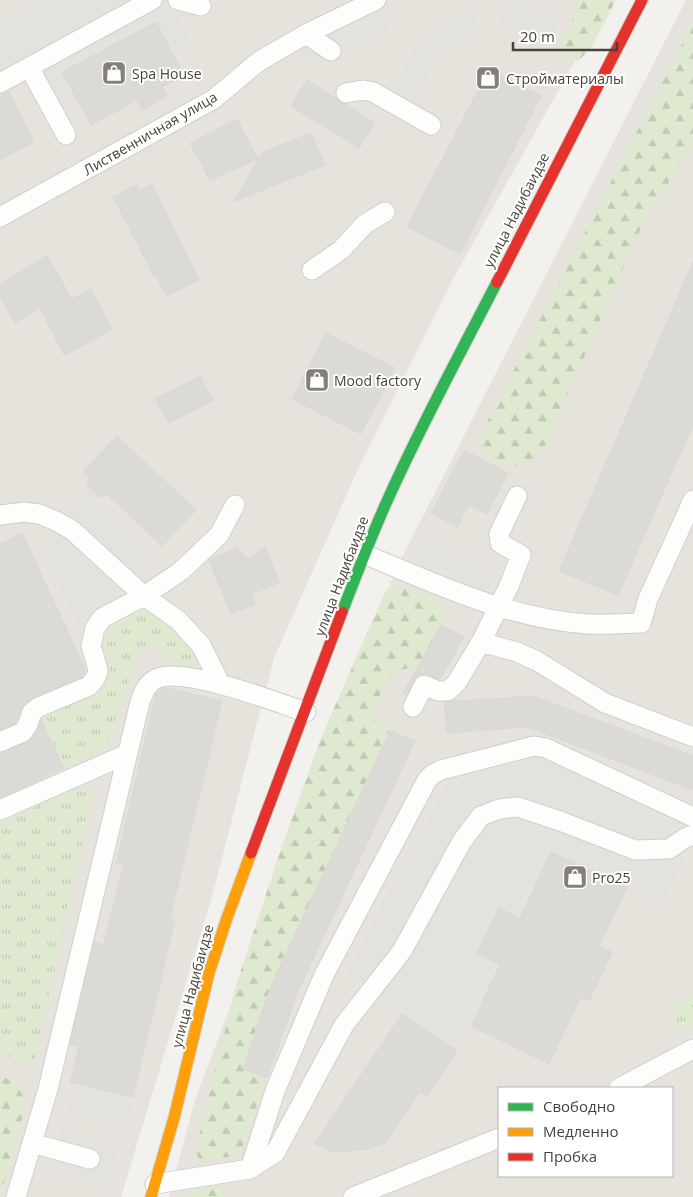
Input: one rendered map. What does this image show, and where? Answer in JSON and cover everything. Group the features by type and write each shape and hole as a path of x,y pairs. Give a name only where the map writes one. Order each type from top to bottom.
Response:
{"main road":[{"name":"улица Надибаидзе","path":"153,1190 174,1118 208,973 364,554 388,498 434,402 642,0"}],"lane":[{"path":"0,83 152,0"},
{"path":"178,0 201,6"},
{"name":"Лиственничная улица","path":"0,217 214,99 258,62 306,34 376,0"},
{"path":"306,34 331,52"},
{"path":"29,67 66,135"},
{"path":"346,93 363,90 372,92 431,125"},
{"path":"312,270 341,250 365,224 384,212"},
{"path":"413,706 424,685 438,691 448,691 457,682 499,608 521,555 500,543 499,534 517,496"},
{"path":"364,554 499,608 538,617 588,624 641,623 648,599 693,500"},
{"path":"0,742 23,732 32,712 39,707 89,686 98,672 91,646 95,628 102,618 144,596 181,571 219,535 235,505"},
{"path":"0,515 24,512 39,514 56,520 72,530 144,596 178,620 202,645 221,685"},
{"path":"481,642 517,652 537,661 605,703 693,737"},
{"path":"16,1197 48,1089 127,754 146,686 159,677 180,675 221,685 306,712"},
{"path":"250,1169 275,1090 324,975 427,780 433,774 441,770 534,746 546,748 693,818"},
{"path":"0,810 127,754"},
{"path":"153,1190 250,1169 268,1158 279,1147 344,1025 402,951 462,841 481,816 499,809 518,807 635,850 669,850 684,838 693,835"},
{"path":"621,1087 693,1049"},
{"path":"353,1197 498,1138"},
{"path":"32,1143 90,1159"}],"shaded area":[{"path":"0,0 609,0 452,281 357,471 274,658 211,900 121,1197 0,1197"},
{"path":"42,0 169,0 191,41 173,51 155,18 60,70 77,102 59,112 29,56 0,71 0,22"},
{"path":"512,0 526,0 561,18 544,51 498,27"},
{"path":"686,0 693,0 693,1197 169,1197 195,1100 396,569"},
{"path":"378,9 389,29 317,63 299,48"},
{"path":"471,10 481,32 439,55 402,120 380,108 423,36"},
{"path":"511,478 534,490 509,541 486,530"},
{"path":"86,488 159,557 138,578 65,509"},
{"path":"61,532 125,599 81,630 44,550"},
{"path":"426,533 500,570 489,593 415,557"},
{"path":"542,758 678,828 683,841 684,857 661,902 548,848 517,914 497,905 472,956 495,967 459,1046 346,974 449,781"},
{"path":"74,1087 133,1101 127,1128 68,1113"},
{"path":"61,1129 119,1145 107,1186 50,1170"}],"green space":[{"path":"573,0 616,0 591,48 578,61 567,60 562,56 561,50 562,42 576,12"},
{"path":"693,23 693,144 643,223 544,448 536,458 526,465 514,466 501,462 485,449 482,444 482,432"},
{"path":"398,585 440,601 444,610 441,625 418,667 404,669 395,673 386,682 373,709 375,722 390,731 272,983 243,1069 267,1078 242,1149 233,1156 202,1161 197,1156 197,1145 236,985 281,849 321,738 385,592 391,586"},
{"path":"142,610 155,616 175,633 190,650 197,664 196,666 183,665 146,646 140,647 136,652 114,735 98,752 64,768 41,716 85,698 101,688 110,673 109,660 104,647 106,633 115,622"},
{"path":"81,787 89,788 93,793 35,1059 29,1066 20,1065 0,1050 0,822"},
{"path":"693,996 693,1026 682,1032 670,1007"},
{"path":"0,1074 13,1083 26,1104 0,1196"},
{"path":"218,1187 223,1192 224,1197 189,1197 197,1189"}],"building":[{"path":"156,22 184,75 162,87 167,96 142,110 137,100 91,125 62,72"},
{"path":"489,69 541,96 460,254 407,227"},
{"path":"307,80 375,123 359,148 291,106"},
{"path":"8,91 34,142 0,160 0,94"},
{"path":"237,119 258,159 210,180 190,143"},
{"path":"311,133 325,165 233,202 263,152"},
{"path":"152,184 199,280 166,296 113,197 137,185 139,190"},
{"path":"47,256 72,299 91,289 112,330 64,355 40,308 15,323 0,297 0,284"},
{"path":"693,262 693,425 618,595 559,571"},
{"path":"326,333 395,368 361,434 292,399"},
{"path":"200,376 213,400 169,423 155,399"},
{"path":"117,436 196,510 162,546 108,495 100,497 87,486 90,477 83,472"},
{"path":"464,450 508,473 487,514 469,505 457,527 431,513"},
{"path":"22,533 86,671 82,677 32,698 22,708 15,723 0,730 0,544"},
{"path":"265,546 279,583 251,594 255,604 231,614 209,560 237,548 248,559"},
{"path":"441,625 464,637 440,679 428,675 418,676 406,695 403,693"},
{"path":"166,688 222,701 170,919 175,920 133,1097 70,1082 79,1047 70,1045 94,942 104,945 124,865 116,863 156,693"},
{"path":"533,696 693,756 693,790 527,727 447,733 444,702"},
{"path":"41,720 64,768 0,798 0,753 28,742 38,730"},
{"path":"390,731 415,741 299,989 267,1078 243,1069 272,983"},
{"path":"551,852 627,887 599,946 612,952 589,1001 581,997 549,1064 471,1026 500,964 477,953 499,908 520,918"},
{"path":"402,1014 457,1051 427,1096 420,1092 385,1143 364,1150 333,1152 315,1144"}],"traffic: fast":[{"path":"342,612 401,471 497,282"}],"traffic: slow":[{"path":"151,1197 174,1118 209,973 251,853"}],"traffic: jam":[{"path":"497,282 642,0"},
{"path":"251,853 342,612"}],"place":[{"name":"Spa House","path":"114,73"},
{"name":"Стройматериалы","path":"488,78"},
{"name":"Mood factory","path":"317,380"},
{"name":"Pro25","path":"575,877"}]}
